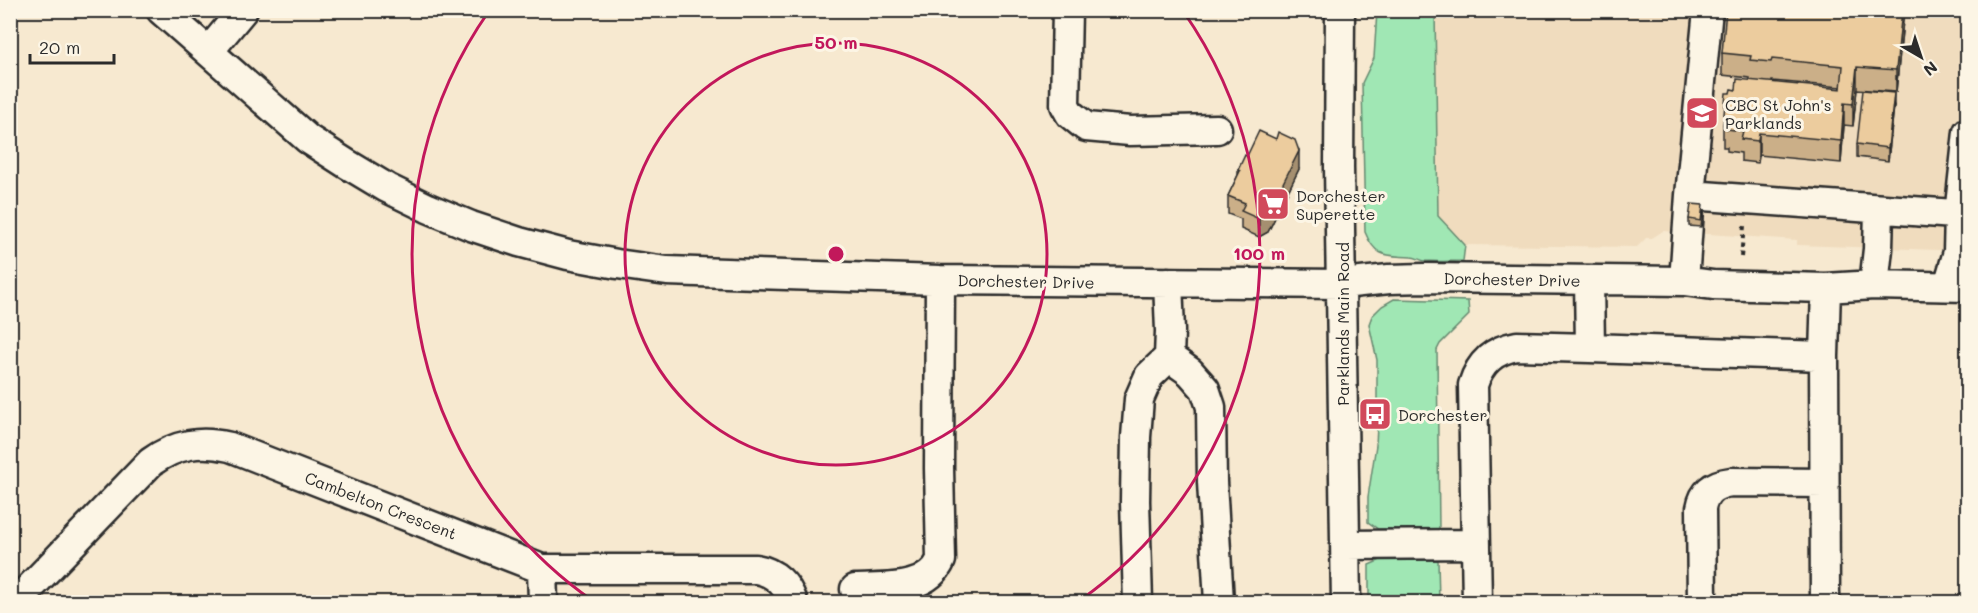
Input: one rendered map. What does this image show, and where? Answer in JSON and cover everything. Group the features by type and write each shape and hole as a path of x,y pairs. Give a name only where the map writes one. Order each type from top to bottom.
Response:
{"street":[{"name":"Dorchester Drive","path":"161,10 308,139 387,188 471,226 519,242 587,259 667,271 940,280 1342,285 1389,279 1424,278 1684,281 1713,285 1826,288 1874,285 1958,286"},
{"path":"208,51 243,10"},
{"path":"1067,10 1065,105 1077,122 1086,127 1130,131 1216,129"},
{"name":"Parklands Main Road","path":"1340,10 1339,167 1346,603"},
{"path":"1684,281 1708,10"},
{"path":"1958,286 1958,252 1964,215 1968,132"},
{"path":"1690,195 1964,215"},
{"path":"1874,285 1879,209"},
{"path":"855,588 910,585 931,576 941,560 940,280"},
{"path":"1590,280 1590,348"},
{"path":"1138,603 1136,436 1140,399 1149,376 1169,357 1168,282"},
{"path":"1825,603 1826,288"},
{"path":"1476,603 1473,385 1481,367 1496,352 1517,346 1824,356"},
{"path":"1169,357 1190,372 1204,389 1211,407 1212,482 1219,603"},
{"name":"Cambelton Crescent","path":"21,601 151,462 174,448 186,444 215,443 542,568 764,570 777,578 788,591 793,603"},
{"path":"1702,603 1701,508 1702,500 1710,489 1718,484 1731,482 1824,483"},
{"path":"1345,545 1476,544"},
{"path":"542,568 543,603"}],"shaded area":[{"name":"CBC St John's Parklands","path":"1435,11 1967,11 1967,251 1797,245 1797,240 1663,231 1652,238 1646,238 1637,247 1465,245 1438,216"}],"green space":[{"path":"1377,11 1435,11 1438,216 1465,245 1463,261 1425,261 1413,257 1383,254 1373,247 1365,232 1362,83 1374,58"},
{"path":"1394,299 1468,301 1469,315 1440,344 1437,350 1439,529 1378,529 1368,522 1368,497 1377,426 1377,360 1369,324 1372,316 1382,306"},
{"path":"1383,559 1438,560 1439,602 1369,602 1369,565"}],"building":[{"path":"1726,10 1836,10 1848,12 1848,10 1902,10 1896,70 1857,67 1853,104 1844,103 1841,141 1759,133 1758,141 1741,139 1743,131 1727,129 1727,125 1723,125 1726,93 1730,93 1731,89 1736,90 1737,79 1841,89 1843,66 1772,59 1771,62 1750,60 1751,56 1722,53"},
{"path":"1863,90 1894,93 1888,148 1857,144"},
{"path":"1259,131 1276,139 1278,132 1295,140 1299,151 1268,213 1259,219 1241,211 1245,203 1228,196 1245,155 1247,156"},
{"path":"1691,204 1703,205 1701,221 1689,219"}],"place":[{"name":"CBC St John's Parklands","path":"1702,113"},
{"name":"Dorchester Superette","path":"1273,204"},
{"name":"Dorchester","path":"1375,414"}]}
